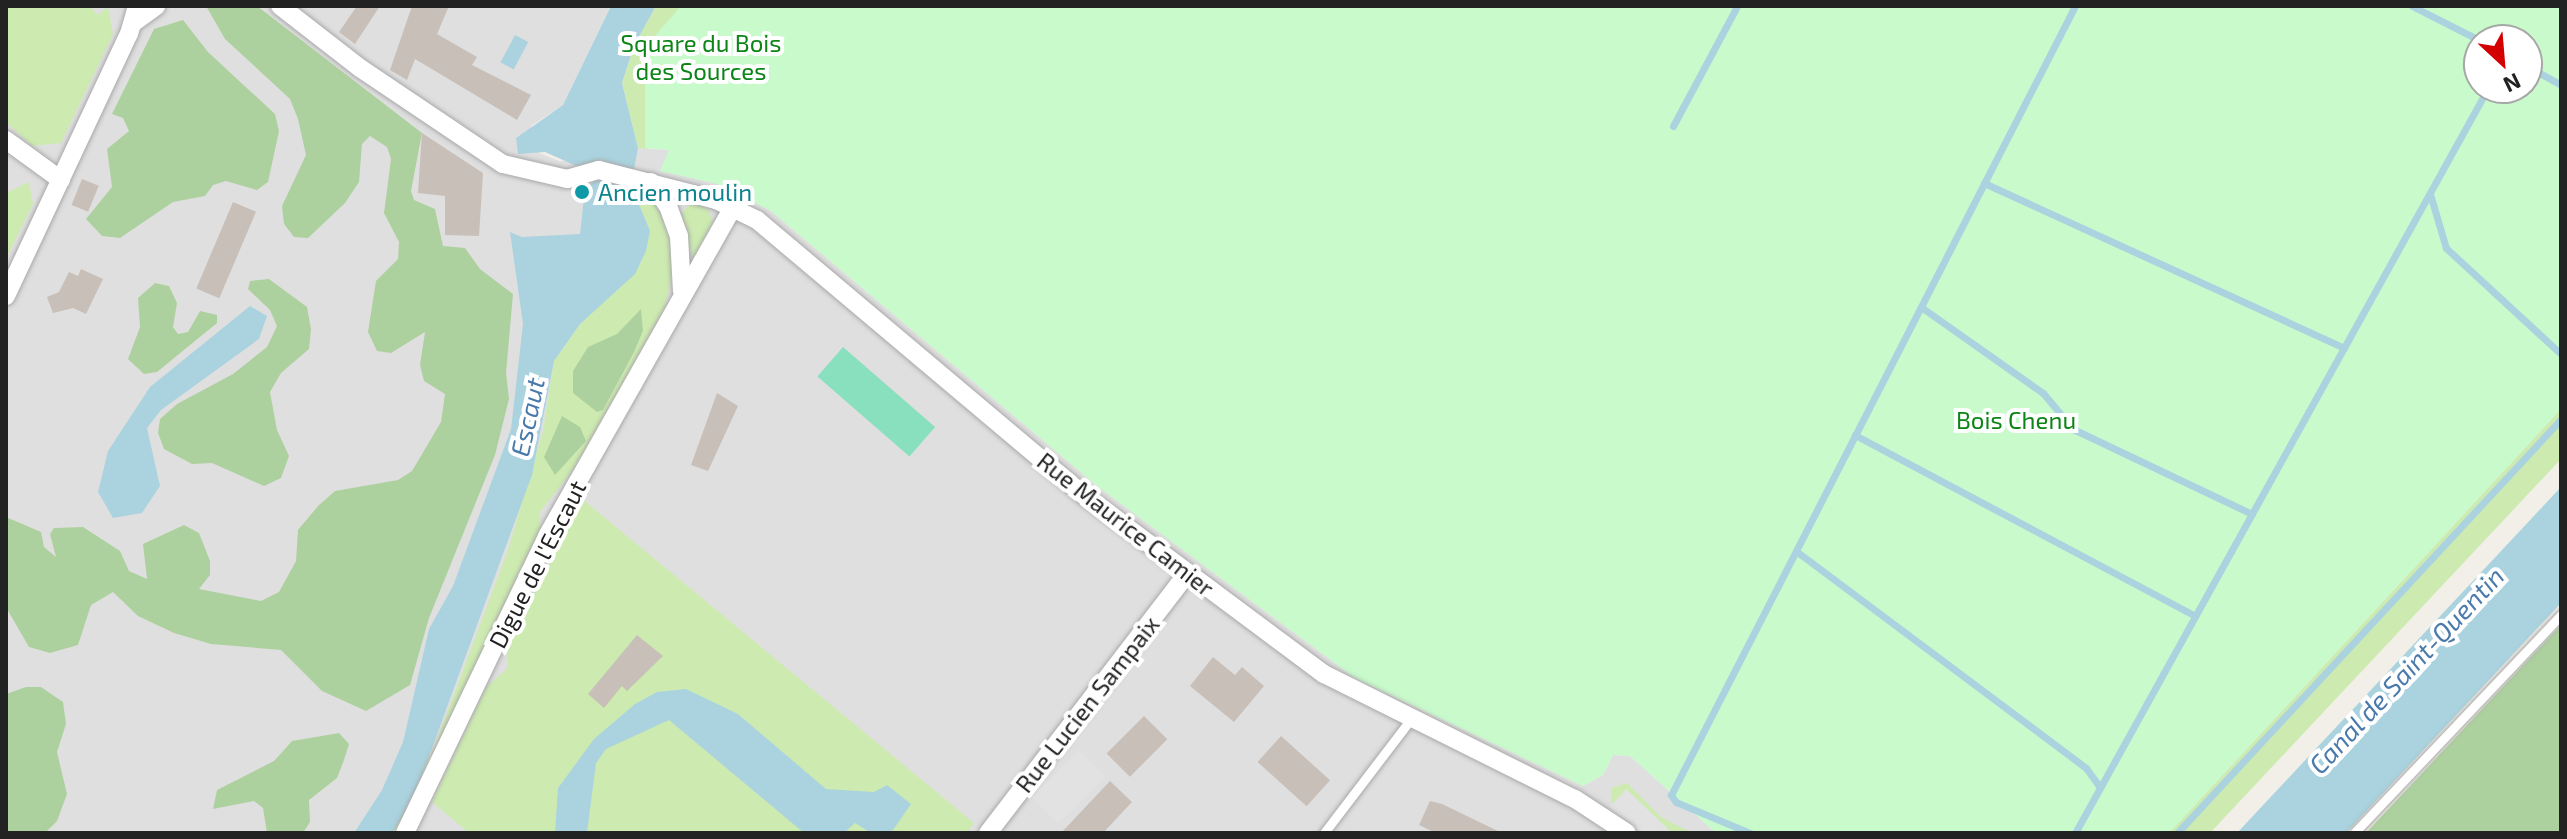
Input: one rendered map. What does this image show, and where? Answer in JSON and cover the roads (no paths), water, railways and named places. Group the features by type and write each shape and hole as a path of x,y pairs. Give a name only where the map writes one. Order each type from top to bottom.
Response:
{"street":[{"path":"6,296 135,14 156,6"},
{"name":"Rue Maurice Camier","path":"280,6 360,68 503,164 544,176 583,176 599,170 733,207 835,283 1076,489 1324,674 1410,720 1567,795 1627,833"},
{"path":"6,140 61,180"},
{"name":"Digue de l'Escaut","path":"642,180 668,206 679,236 685,268 681,300"},
{"name":"Digue de l'Escaut","path":"405,833 541,548 733,207"},
{"name":"Rue Lucien Sampaix","path":"988,833 1187,574"}],"lane":[{"path":"2354,833 2561,615"},
{"path":"1324,833 1410,720"}],"water":[{"name":"Escaut","path":"611,6 656,6 634,46 622,83 638,148 631,185 650,231 646,251 635,274 580,324 554,361 532,475 413,800 392,833 354,833 382,790 403,742 429,629 453,586 511,429 523,324 510,232 522,237 580,234 585,189 599,177 602,159 581,168 545,152 518,154 516,138 563,105"},
{"path":"515,35 528,42 514,69 500,62"},
{"path":"250,306 267,316 259,339 161,410 147,428 160,486 142,513 113,518 98,492 108,451 150,387"},
{"name":"Canal de Saint-Quentin","path":"2561,487 2561,603 2346,833 2237,833"},
{"path":"686,689 738,714 826,789 874,792 887,785 911,804 893,830 885,833 871,833 855,823 844,833 804,833 669,720 606,749 596,763 587,833 555,833 558,788 594,739 635,704 657,692"}],"waterway":[{"path":"1673,126 1737,6"},
{"path":"1750,833 1676,802 1671,795 2075,6"},
{"path":"2412,6 2463,32"},
{"path":"2543,75 2561,85"},
{"path":"2075,833 2479,104"},
{"path":"1984,183 2344,348"},
{"path":"2430,194 2446,248 2561,354"},
{"path":"1921,307 2043,393 2073,429 2252,514"},
{"path":"2177,833 2561,419"},
{"path":"1855,435 2195,616"},
{"path":"1796,551 2086,768 2100,787"}],"place":[{"name":"Ancien moulin","path":"582,192"}],"park label":[{"name":"Square du Bois des Sources","path":"701,57"},
{"name":"Bois Chenu","path":"2016,420"}]}
